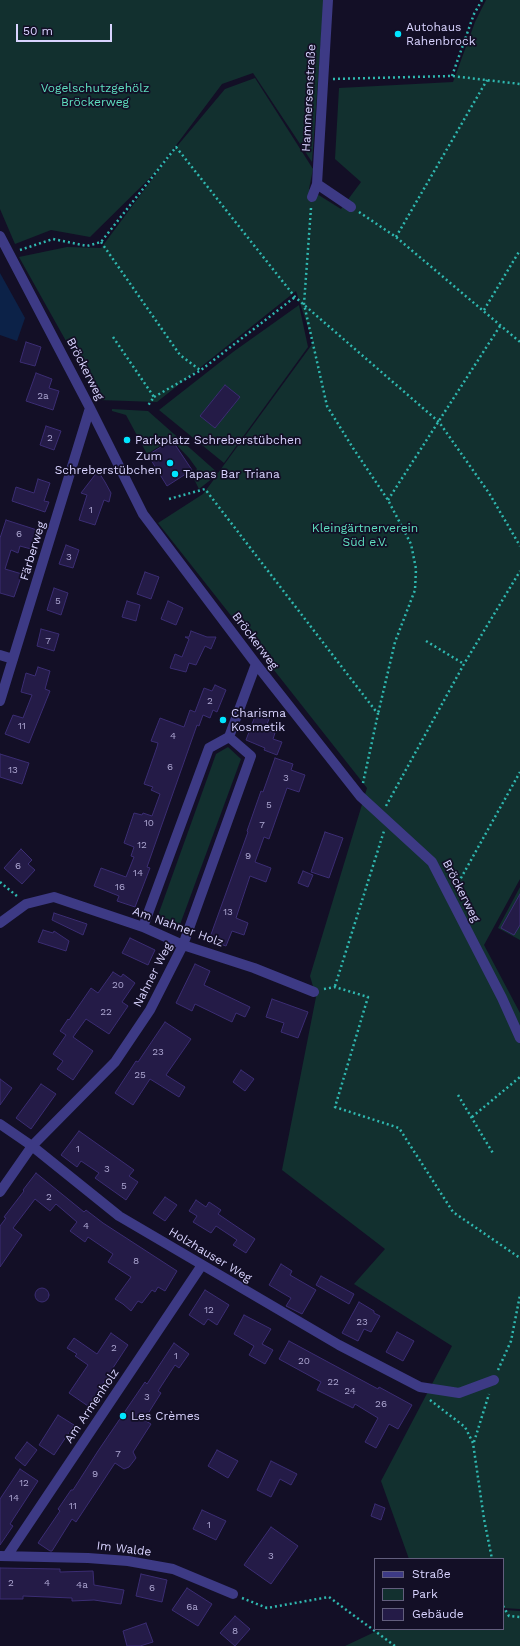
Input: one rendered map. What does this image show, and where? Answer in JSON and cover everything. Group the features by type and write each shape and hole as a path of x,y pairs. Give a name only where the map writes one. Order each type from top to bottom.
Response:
{"street":[{"name":"Hammersenstraße","path":"312,197 317,184 322,79 328,0"},
{"path":"317,184 351,207"},
{"name":"Bröckerweg","path":"0,236 90,408 143,514 256,664 360,796 432,862 502,998 520,1038"},
{"name":"Färberweg","path":"0,701 90,408"},
{"path":"0,655 13,659"},
{"path":"143,927 209,748 229,737 256,664"},
{"name":"Nahner Weg","path":"0,1192 32,1146 115,1062 150,1010 183,945 251,756 229,737"},
{"name":"Am Nahner Holz","path":"26,904 54,897 143,927 183,945 254,968 314,992"},
{"path":"0,923 26,904"},
{"name":"Holzhauser Weg","path":"0,1124 32,1146 119,1216 339,1345 420,1387 459,1393 494,1380"},
{"name":"Am Armenholz","path":"4,1556 202,1265"},
{"name":"Im Walde","path":"4,1556 88,1558 128,1561 173,1569 233,1594"}],"path":[{"path":"452,76 474,14 482,0"},
{"path":"322,79 452,76 520,84"},
{"path":"396,237 487,80"},
{"path":"10,254 53,239 87,246 101,242 176,147 295,297 440,422 489,493 520,546"},
{"path":"312,197 304,304 327,406 352,448 388,500 411,544 416,569 415,590 395,642 360,796"},
{"path":"351,207 396,237 520,342"},
{"path":"101,242 180,355 200,370"},
{"path":"484,310 520,250"},
{"path":"147,407 154,396 200,370 295,297"},
{"path":"388,500 440,422 500,326"},
{"path":"113,337 154,396"},
{"path":"169,499 205,489 378,714"},
{"path":"335,987 384,818 464,664 520,571"},
{"path":"426,641 464,664"},
{"path":"450,899 520,772"},
{"path":"0,882 26,904"},
{"path":"314,992 335,987 368,997 336,1107 399,1128 453,1212 520,1258"},
{"path":"472,1117 520,1077"},
{"path":"458,1095 494,1155"},
{"path":"473,1443 494,1380 511,1342 520,1295"},
{"path":"420,1387 426,1397 465,1427 473,1443 484,1519 492,1558"},
{"path":"233,1594 267,1608 329,1597 395,1646"},
{"path":"504,1608 509,1616 520,1617"}],"green space":[{"name":"Vogelschutzgehölz Bröckerweg","path":"0,0 324,0 312,162 253,73 222,84 156,172 90,237 51,230 15,244 0,209"},
{"name":"Kleingärtnerverein Süd e.V.","path":"486,0 520,0 520,879 484,945 520,1013 520,1609 504,1608 504,1558 409,1558 381,1481 452,1346 354,1284 385,1249 282,1170 316,997 310,976 367,788 158,523 203,494 218,474 199,489 192,475 197,469 171,439 147,454 126,415 112,411 112,409 148,411 218,473 313,343 296,291 157,402 99,400 19,257 67,247 101,248 173,151 225,89 255,78 313,169 309,189 341,209 361,182 335,159 339,88 453,82 475,22"},
{"path":"299,305 308,347 224,463 159,410 233,352","holes":["225,385 240,397 215,428 200,416"]},
{"path":"228,747 241,759 178,930 156,921 216,754"},
{"path":"520,887 520,940 498,928"},
{"path":"504,1610 520,1611 520,1646 345,1646 379,1630 504,1630"}],"water":[{"path":"0,273 25,318 17,341 0,335"}],"building":[{"path":"26,342 41,347 35,366 20,362"},
{"path":"36,373 52,379 49,388 59,391 53,410 26,401"},
{"path":"225,385 240,397 215,428 200,416"},
{"path":"46,426 61,431 54,450 40,445"},
{"name":"Zum Schreberstübchen","path":"172,440 192,470 167,486 148,455"},
{"path":"98,471 111,493 109,502 104,500 95,525 79,520 87,495 81,493"},
{"path":"38,479 50,483 44,501 49,502 45,512 12,501 16,487 34,493"},
{"path":"6,520 37,530 31,549 20,546 18,553 11,550 5,569 22,574 14,597 0,593 0,538"},
{"path":"66,545 79,550 73,568 59,564"},
{"path":"145,572 159,577 151,599 137,594"},
{"path":"54,588 68,593 61,615 47,610"},
{"path":"127,601 140,605 136,621 122,617"},
{"path":"168,601 183,608 176,625 161,619"},
{"path":"41,629 59,634 54,651 37,646"},
{"path":"191,631 207,637 216,637 211,649 205,646 196,665 189,663 186,672 170,668 175,654 182,657 189,639 185,637 189,637"},
{"path":"38,667 50,671 45,689 50,691 29,743 5,734 13,715 23,718 32,695 21,692 26,673 35,676"},
{"path":"215,685 226,690 217,712 213,710 210,718 203,715 199,726 197,725 147,867 150,868 135,907 117,901 119,896 94,886 101,868 126,877 134,857 131,856 134,847 124,843 134,813 142,815 143,813 152,816 160,794 151,790 153,787 144,784 158,743 151,741 160,718 184,727 190,710 195,712 204,688 212,691"},
{"path":"257,711 270,716 265,730 275,733 273,739 282,742 277,755 246,740"},
{"path":"0,754 29,763 22,784 0,777"},
{"path":"275,758 293,764 291,770 305,775 299,792 287,788 269,839 264,837 255,862 271,868 266,882 250,876 236,918 248,923 244,935 232,931 226,946 209,940 248,832 247,831 261,791 263,792"},
{"path":"325,832 343,838 329,878 311,872"},
{"path":"21,849 32,860 28,864 35,870 22,884 4,868"},
{"path":"303,871 313,875 308,887 298,883"},
{"path":"520,894 520,925 514,935 501,928"},
{"path":"54,913 87,924 83,935 52,920"},
{"path":"43,930 53,933 54,931 69,941 66,951 38,942"},
{"path":"130,938 155,950 148,965 122,953"},
{"path":"195,964 210,971 204,985 250,1007 245,1017 236,1013 232,1022 195,1004 192,1011 176,1003"},
{"path":"113,972 121,977 123,974 135,983 122,1002 128,1006 109,1034 86,1019 73,1037 93,1051 73,1080 57,1069 63,1061 53,1054 66,1035 60,1031 91,988 98,993"},
{"path":"272,999 308,1012 298,1038 281,1032 284,1023 266,1017"},
{"path":"165,1022 191,1039 166,1075 185,1087 179,1097 150,1079 133,1105 115,1093 136,1061 138,1062"},
{"path":"241,1070 254,1079 245,1091 233,1082"},
{"path":"0,1079 12,1088 0,1105"},
{"path":"41,1084 56,1094 31,1129 16,1118"},
{"path":"79,1131 134,1170 129,1176 138,1182 126,1200 95,1178 99,1173 81,1161 77,1167 61,1155"},
{"path":"36,1173 84,1212 86,1210 103,1223 177,1271 165,1291 158,1287 155,1292 152,1290 142,1303 138,1301 131,1311 115,1299 131,1277 108,1262 113,1254 88,1237 85,1242 70,1231 77,1222 56,1204 50,1211 35,1199 13,1228 22,1235 0,1267 0,1226 6,1218 4,1217"},
{"path":"165,1197 177,1205 165,1221 153,1213"},
{"path":"196,1200 206,1207 209,1202 221,1210 218,1214 255,1239 246,1253 233,1245 237,1240 216,1226 211,1233 193,1222 197,1216 189,1211"},
{"path":"281,1264 292,1271 290,1275 316,1290 302,1314 286,1306 291,1298 269,1285"},
{"path":"321,1276 354,1294 349,1304 316,1285"},
{"path":"42,1288 47,1290 49,1295 47,1300 42,1302 37,1300 35,1295 37,1290"},
{"path":"205,1290 229,1305 217,1325 208,1319 204,1325 189,1315"},
{"path":"359,1302 380,1316 371,1332 364,1329 358,1341 342,1333"},
{"path":"244,1315 271,1329 262,1344 273,1350 265,1364 249,1355 254,1346 234,1334"},
{"path":"397,1332 414,1341 403,1361 386,1352"},
{"path":"111,1333 128,1345 88,1406 69,1393 88,1365 75,1356 77,1354 67,1348 74,1338 97,1354"},
{"path":"289,1341 378,1389 379,1387 412,1405 398,1429 389,1424 376,1448 365,1442 378,1418 355,1404 353,1408 317,1390 321,1382 279,1359"},
{"path":"174,1343 189,1354 179,1368 175,1365 158,1391 161,1393 144,1420 151,1424 133,1452 136,1458 129,1467 124,1469 115,1463 76,1522 72,1519 52,1551 50,1551 38,1543 60,1511 58,1509 71,1490 73,1490 145,1382 147,1384"},
{"path":"58,1415 74,1425 54,1455 39,1445"},
{"path":"27,1442 37,1450 25,1466 15,1458"},
{"path":"217,1450 238,1461 228,1478 208,1466"},
{"path":"271,1461 297,1474 291,1485 280,1479 271,1497 257,1490"},
{"path":"20,1469 38,1481 10,1524 13,1526 0,1545 0,1499"},
{"path":"375,1504 385,1508 381,1520 371,1516"},
{"path":"202,1510 226,1521 216,1540 193,1529"},
{"path":"271,1527 298,1546 271,1584 244,1565"},
{"path":"0,1568 60,1569 60,1572 93,1571 94,1585 124,1590 121,1604 94,1600 72,1601 72,1598 23,1596 23,1599 0,1599"},
{"path":"141,1574 167,1580 162,1602 136,1596"},
{"path":"187,1588 212,1604 198,1626 172,1610"},
{"path":"235,1616 250,1629 235,1646 220,1633"},
{"path":"146,1623 153,1642 140,1646 127,1646 123,1631"}],"place":[{"name":"Autohaus Rahenbrock","path":"398,34"},
{"name":"Parkplatz Schreberstübchen","path":"127,440"},
{"name":"Zum Schreberstübchen","path":"170,463"},
{"name":"Tapas Bar Triana","path":"175,474"},
{"name":"Charisma Kosmetik","path":"223,720"},
{"name":"Les Crèmes","path":"123,1416"}]}
